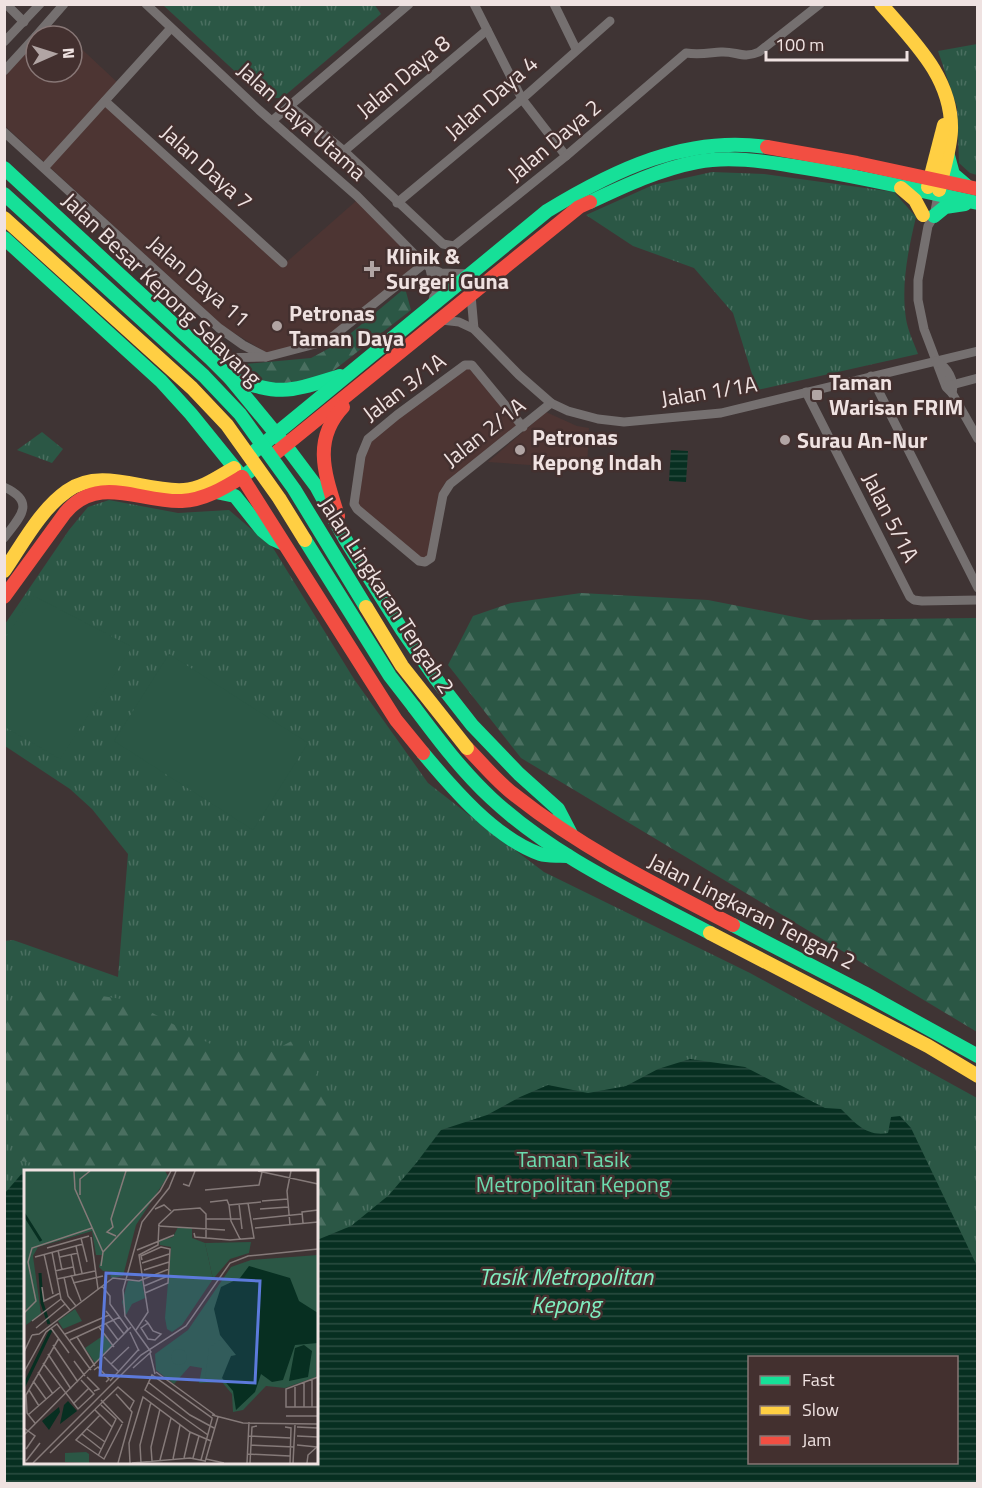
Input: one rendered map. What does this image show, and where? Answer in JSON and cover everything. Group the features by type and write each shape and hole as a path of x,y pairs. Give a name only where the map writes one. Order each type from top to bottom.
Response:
{"main road":[{"path":"881,4 928,59 946,96 951,130 934,186"},
{"path":"894,4 894,20"},
{"path":"934,186 943,127 949,115"},
{"path":"4,597 76,502 93,494 107,491 167,502 197,499 216,492 238,473 276,433 547,211 614,172 687,150 737,143 830,157 934,186 977,203"},
{"path":"946,152 953,174 973,188"},
{"path":"4,571 50,507 68,490 89,482 107,481 184,490 238,473 286,446 579,207 621,187 688,164 739,159 827,170 897,185 973,188"},
{"name":"Jalan Besar Kepong Selayang","path":"4,168 210,358 234,383 316,486 345,539"},
{"path":"897,185 915,200 928,219 950,205 977,203"},
{"name":"Jalan Lingkaran Tengah 2","path":"4,194 204,376 240,414 294,489 402,666 467,748 514,795 572,837 621,867 864,993 978,1056"},
{"name":"Jalan Lingkaran Tengah 2","path":"4,218 192,388 227,425 279,498 390,676 454,759 504,810 569,856 604,877 918,1041 978,1076"},
{"path":"4,238 161,381 191,414 238,473 396,720 418,749 482,815 519,843 541,854 569,856"},
{"path":"191,414 224,434 233,431 239,424 242,414 234,383 277,392 304,388 348,374"},
{"path":"359,385 329,424 325,437 327,481 345,539 402,630 436,679 472,725 519,774 558,809 572,837"},
{"path":"272,524 270,504 272,495 279,486 301,480 316,486"},
{"path":"216,492 235,496 262,530 273,539 286,545"}],"street":[{"path":"6,4 24,22"},
{"path":"4,42 40,4"},
{"path":"46,24 64,4"},
{"name":"Jalan Daya Utama","path":"146,4 357,196 427,266"},
{"path":"273,120 409,4"},
{"path":"474,4 522,99 566,156"},
{"path":"554,4 576,49"},
{"name":"Jalan Daya 2","path":"397,203 443,244 454,246 566,156 686,53 699,55 723,51 750,56 759,52 820,4"},
{"name":"Jalan Daya 4","path":"397,203 522,99 610,21"},
{"path":"44,168 171,28"},
{"name":"Jalan Daya 8","path":"344,152 487,30"},
{"path":"4,71 24,49"},
{"name":"Jalan Daya 7","path":"105,100 283,263"},
{"path":"290,106 344,152 397,203"},
{"name":"Jalan Daya 11","path":"4,132 219,328 243,345 266,357"},
{"path":"934,186 918,280 921,321 936,361 945,366 951,388 978,439"},
{"path":"427,266 448,274 472,273"},
{"path":"427,266 435,291 432,307"},
{"name":"Jalan Daya 11","path":"210,358 266,357 327,341 427,266"},
{"path":"471,295 474,329"},
{"name":"Jalan 1/1A","path":"442,320 459,321 474,329 519,375 551,403 568,411 624,422 721,413 978,351"},
{"name":"Jalan 3/1A","path":"425,562 419,561 354,504 361,456 368,439 397,415 468,364 472,364 523,427"},
{"path":"871,376 978,588"},
{"path":"951,388 978,378"},
{"name":"Jalan 5/1A","path":"806,392 910,597 922,601 978,600"},
{"name":"Jalan 2/1A","path":"425,562 431,558 443,495 450,484 551,403"},
{"path":"4,487 18,493 24,502 23,512 4,538"},
{"path":"68,490 76,502"}],"shaded area":[{"path":"84,51 117,82 100,101 282,266 356,201 418,264 327,338 267,353 224,327 5,126 4,77 24,55 24,84 84,84"},
{"path":"468,367 518,426 445,483 439,493 428,555 421,558 358,504 364,457 372,440"},
{"path":"546,412 577,426 589,428 587,469 488,462"}],"green space":[{"path":"374,4 381,14 282,98 264,98 163,5"},
{"path":"977,44 977,175 970,173 959,163 957,107 938,51"},
{"path":"712,172 764,174 894,192 916,217 908,255 904,293 907,323 918,354 757,390 733,313 694,268 633,246 586,215 653,185"},
{"path":"405,288 411,310 329,374 289,385 258,381 235,365 311,358 339,343"},
{"path":"42,432 63,449 52,463 17,450"},
{"name":"Taman Tasik Metropolitan Kepong","path":"109,500 178,513 229,510 273,548 354,679 428,783 544,872 750,973 977,1098 977,1483 5,1483 4,941 13,940 118,977 128,854 92,809 70,789 5,746 5,624 69,530 88,507"},
{"path":"581,593 708,600 810,620 977,618 977,1032 521,758 448,665 473,616 511,603"},
{"path":"34,596 132,647 60,759 5,727 5,638"},
{"path":"169,654 308,743 253,830 114,741"},
{"path":"43,987 128,1000 216,1047 267,1054 307,1033 323,1097 409,1156 333,1226 318,1232 318,1170 77,1170 21,1161 5,1094 5,1007"}],"water":[{"path":"671,450 688,451 686,482 669,481"},
{"name":"Tasik Metropolitan Kepong","path":"690,1059 745,1067 825,1108 841,1109 856,1124 868,1131 888,1133 891,1117 900,1116 911,1128 977,1266 977,1483 5,1483 5,1193 24,1171 24,1464 318,1464 318,1240 351,1226 389,1195 441,1130 487,1115 548,1085 588,1093 626,1086 658,1069"}],"traffic: fast":[{"path":"255,451 547,211 572,196 625,170 680,151 708,146 767,147"},
{"path":"947,152 953,174 967,186"},
{"path":"590,202 669,169 709,160 733,159 769,162 839,174 978,203"},
{"path":"4,168 210,358 230,378 282,441"},
{"path":"4,194 204,376 240,414 294,489 366,607"},
{"path":"934,216 945,207 965,204"},
{"path":"4,238 161,381 242,477 250,471"},
{"path":"230,378 262,388 285,390 340,376"},
{"path":"286,446 316,486 345,539 402,630 436,679 472,725 519,774 558,809 571,834"},
{"path":"216,492 235,496 262,530 282,543"},
{"path":"305,540 390,676 414,707"},
{"path":"414,707 470,777 515,819 596,873 710,933"},
{"path":"423,753 461,797 507,837 540,854 568,856"},
{"path":"733,925 864,993 978,1056"}],"traffic: slow":[{"path":"881,4 918,46 938,77 945,94 950,112 951,131 939,190"},
{"path":"928,187 944,125"},
{"path":"901,188 915,200 923,215"},
{"path":"4,218 192,388 227,425 279,498 305,540"},
{"path":"4,571 48,508 67,491 80,484 109,480 154,488 184,490 204,485 234,468"},
{"path":"366,607 402,666 467,748"},
{"path":"710,933 928,1046 978,1076"}],"traffic: jam":[{"path":"767,147 857,163 978,189"},
{"path":"277,452 579,207 590,202"},
{"path":"338,516 326,473 324,446 333,420 343,407"},
{"path":"4,597 65,513 78,501 106,492 167,500 190,500 214,493 242,477"},
{"path":"242,477 396,720 423,753"},
{"path":"467,748 509,791 568,833 622,866 733,925"}],"place":[{"name":"Klinik & Surgeri Guna","path":"372,269"},
{"name":"Petronas Taman Daya","path":"277,326"},
{"name":"Taman Warisan FRIM","path":"817,395"},
{"name":"Surau An-Nur","path":"785,440"},
{"name":"Petronas Kepong Indah","path":"520,450"}]}
